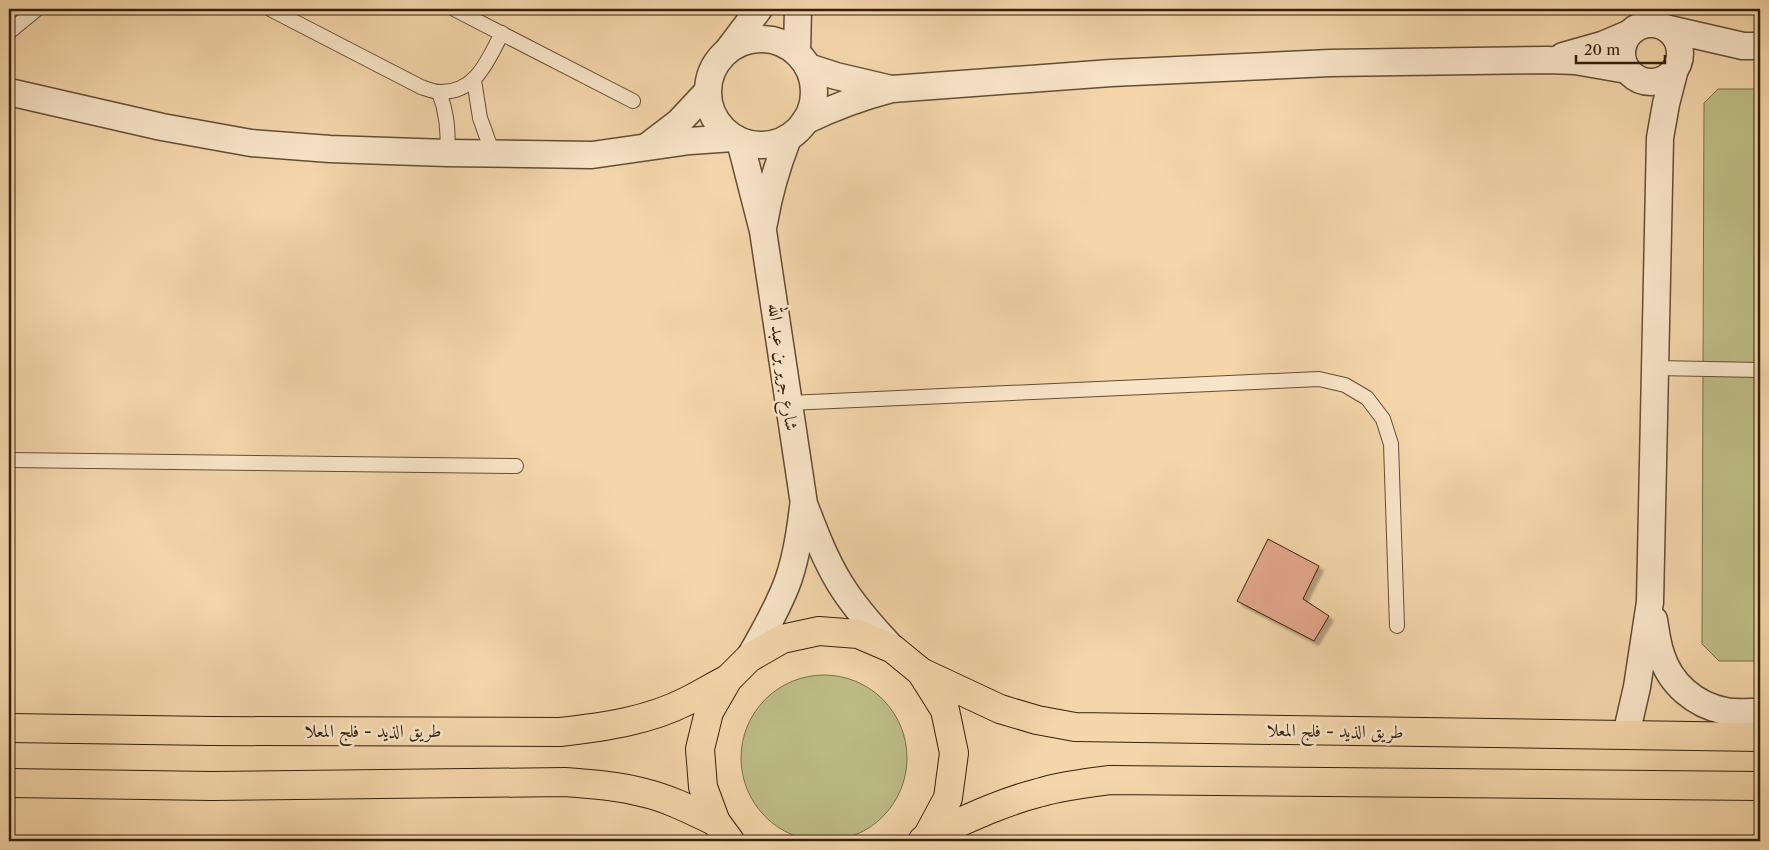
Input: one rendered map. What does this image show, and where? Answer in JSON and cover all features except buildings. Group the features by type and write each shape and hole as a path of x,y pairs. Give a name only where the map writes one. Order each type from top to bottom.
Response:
{"highway":[{"path":"723,832 703,786 700,749 709,712 728,679 749,658 782,639 820,631 858,634 893,649 921,672 945,710 954,753 948,798 924,839"},
{"name":"طريق الذيد - فلج المعلا","path":"921,672 1000,709 1037,720 1075,727 1760,737"},
{"name":"طريق الذيد - فلج المعلا","path":"9,728 212,731 560,732 604,727 651,716 686,702 728,679"},
{"path":"924,839 1000,805 1036,793 1073,784 1110,780 1760,786"},
{"path":"9,783 222,786 565,782 610,786 646,793 683,806 723,832"}],"street":[{"path":"737,140 714,119 707,92 710,77 717,63 759,9"},
{"path":"796,130 812,104 814,85 802,60 798,9"},
{"path":"1626,736 1637,686 1650,602 1660,138 1666,104 1680,54 1679,44 1664,21"},
{"path":"1548,60 1602,44 1632,24 1664,21 1752,46"},
{"path":"1632,24 1623,43 1623,62 1648,106 1660,138"},
{"path":"727,51 744,42 762,39 780,42 802,60 845,79 892,89"},
{"path":"9,92 162,127 251,143 330,149 592,155 690,140 737,140 756,145 772,144 840,104 862,96 892,89 1110,73 1330,63 1548,60 1575,61 1629,73 1642,81 1654,82 1666,78 1677,66 1706,54 1752,46"},
{"path":"646,147 679,122 707,92"},
{"name":"شارع جرير بن عبد الله","path":"763,231 768,199 776,168 796,130"},
{"name":"شارع جرير بن عبد الله","path":"737,140 763,231 804,504 819,544 839,582 864,617 893,649"},
{"name":"شارع جرير بن عبد الله","path":"749,658 771,622 787,584 798,544 804,504"},
{"path":"1650,602 1661,655 1668,672 1679,687 1693,699 1709,707 1727,712 1760,712"}],"lane":[{"path":"9,32 37,9"},
{"path":"270,9 421,87 439,92 458,90 474,80 486,65 502,33"},
{"path":"454,9 633,101"},
{"path":"474,80 480,118 493,154"},
{"path":"439,92 448,122 447,153"},
{"path":"1656,368 1760,370"},
{"path":"789,403 1319,379 1345,385 1367,398 1383,419 1391,444 1397,626"},
{"path":"9,460 516,466"}],"shaded area":[{"path":"1718,89 1760,89 1760,661 1719,661 1702,644 1704,103"},
{"path":"832,675 856,681 883,699 901,726 906,742 906,774 901,790 883,817 870,827 848,838 816,841 792,835 771,822 760,811 744,782 741,750 747,726 760,705 771,694 800,678"}]}
